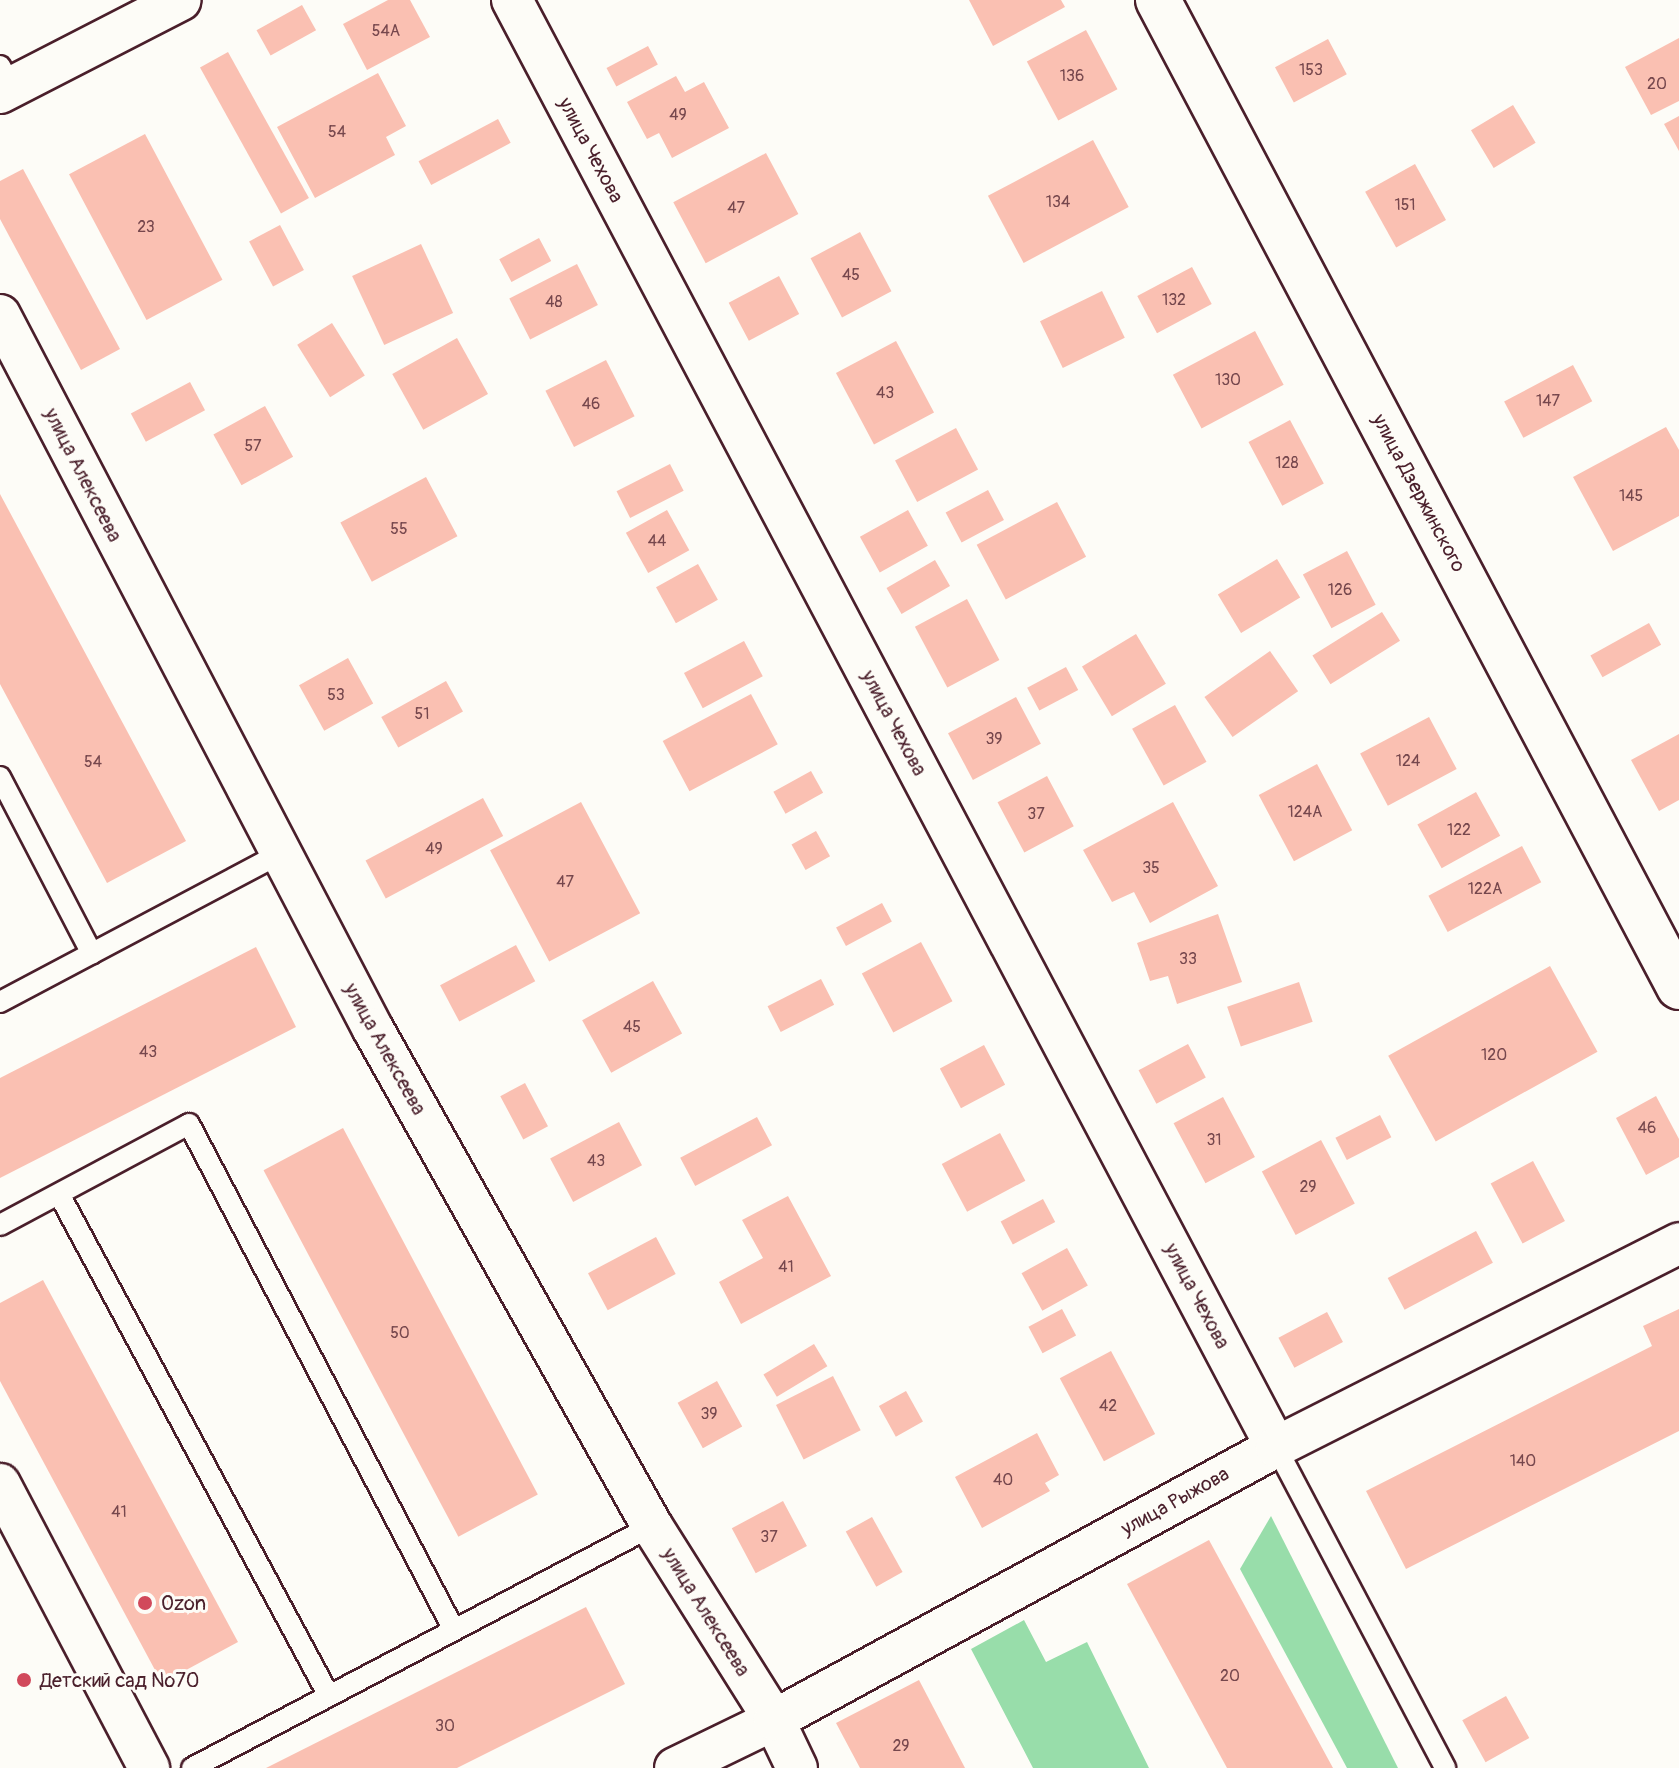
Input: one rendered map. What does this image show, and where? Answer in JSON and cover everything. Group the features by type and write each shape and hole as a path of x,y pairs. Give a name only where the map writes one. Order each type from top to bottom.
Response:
{"street":[{"path":"4,82 181,0"},
{"name":"улица Чехова","path":"512,0 1276,1447"},
{"name":"улица Дзержинского","path":"1158,0 1679,987"},
{"name":"улица Алексеева","path":"3,329 373,1029 652,1526 774,1720 797,1768"},
{"name":"улица Рыжова","path":"675,1768 774,1720 1276,1447 1679,1243"},
{"path":"0,1484 149,1768"}],"lane":[{"path":"0,777 92,954"},
{"path":"0,1002 280,854"},
{"path":"0,1225 189,1124 454,1630"},
{"path":"59,1194 329,1696"},
{"path":"1276,1447 1445,1768"},
{"path":"192,1768 652,1526"}],"green space":[{"path":"1271,1516 1398,1768 1347,1768 1240,1569"},
{"path":"1024,1620 1046,1662 1087,1642 1149,1768 1033,1768 971,1649"}],"building":[{"path":"388,0 410,0 430,37 367,70 343,24"},
{"path":"969,0 1061,0 1065,7 993,46"},
{"path":"302,5 316,30 271,56 257,30"},
{"path":"1086,30 1117,89 1058,121 1027,61"},
{"path":"1679,38 1679,101 1651,115 1625,67"},
{"path":"1328,39 1347,74 1294,102 1275,67"},
{"path":"648,46 658,65 616,87 607,68"},
{"path":"228,52 309,198 281,214 200,68"},
{"path":"378,73 406,126 386,137 395,155 315,198 277,127"},
{"path":"676,76 685,92 704,82 729,128 672,158 659,133 647,139 627,102"},
{"path":"1513,105 1536,143 1494,168 1471,130"},
{"path":"1679,116 1679,151 1664,124"},
{"path":"498,119 511,143 431,185 419,161"},
{"path":"145,134 222,280 147,320 69,174"},
{"path":"1093,140 1129,207 1024,263 988,196"},
{"path":"766,153 798,214 706,263 673,202"},
{"path":"1415,164 1446,220 1396,248 1365,192"},
{"path":"23,169 120,349 81,370 0,219 0,181"},
{"path":"280,225 304,270 273,286 249,241"},
{"path":"860,232 891,291 842,317 811,258"},
{"path":"539,238 551,261 511,282 499,259"},
{"path":"421,244 453,313 384,345 352,276"},
{"path":"577,264 598,305 530,339 509,299"},
{"path":"1192,267 1212,304 1157,333 1137,296"},
{"path":"779,276 799,314 749,341 729,303"},
{"path":"1102,291 1125,338 1063,368 1040,321"},
{"path":"332,323 365,376 330,397 297,345"},
{"path":"1255,331 1284,385 1202,429 1173,375"},
{"path":"457,338 488,394 423,430 392,374"},
{"path":"896,341 934,413 874,444 836,373"},
{"path":"606,360 635,416 574,447 545,391"},
{"path":"1573,365 1592,401 1523,438 1504,402"},
{"path":"190,382 205,410 146,442 131,413"},
{"path":"265,406 293,457 242,485 213,435"},
{"path":"1290,420 1324,484 1282,506 1249,442"},
{"path":"1666,427 1679,450 1679,516 1613,551 1573,477"},
{"path":"956,428 978,469 917,502 895,460"},
{"path":"670,464 684,491 630,518 617,491"},
{"path":"426,477 457,536 372,582 340,523"},
{"path":"988,490 1004,520 962,543 946,513"},
{"path":"0,494 186,841 107,883 0,684"},
{"path":"1057,502 1086,557 1006,599 977,545"},
{"path":"667,510 689,550 648,573 626,533"},
{"path":"908,510 928,546 880,573 860,537"},
{"path":"1347,551 1376,605 1331,628 1303,574"},
{"path":"1277,559 1300,598 1241,633 1218,595"},
{"path":"935,560 950,586 902,614 887,588"},
{"path":"698,564 718,600 676,623 656,587"},
{"path":"967,599 999,660 947,688 915,627"},
{"path":"1382,612 1400,641 1330,684 1312,655"},
{"path":"1649,623 1661,645 1603,677 1590,655"},
{"path":"1136,634 1166,684 1112,716 1082,666"},
{"path":"744,641 763,676 703,708 684,673"},
{"path":"1270,651 1298,691 1233,737 1204,697"},
{"path":"348,658 373,703 324,731 299,685"},
{"path":"1066,667 1078,690 1039,711 1027,688"},
{"path":"446,681 463,712 398,747 381,717"},
{"path":"751,694 778,744 689,791 663,741"},
{"path":"1016,697 1041,744 973,780 948,733"},
{"path":"1175,705 1207,762 1164,786 1132,729"},
{"path":"1429,717 1457,769 1388,806 1360,754"},
{"path":"1679,734 1679,800 1659,811 1631,760"},
{"path":"1317,764 1352,830 1294,861 1259,795"},
{"path":"811,771 823,793 786,814 773,792"},
{"path":"1047,776 1074,826 1024,853 998,802"},
{"path":"1476,792 1500,836 1442,868 1417,824"},
{"path":"483,798 503,836 386,898 366,860"},
{"path":"581,802 640,913 549,962 490,850"},
{"path":"1173,802 1218,886 1150,923 1134,892 1112,902 1083,850"},
{"path":"816,831 830,856 806,870 792,845"},
{"path":"1522,846 1541,882 1448,932 1428,896"},
{"path":"882,903 892,922 846,946 836,927"},
{"path":"1218,914 1242,982 1177,1004 1168,976 1150,981 1137,943"},
{"path":"921,942 952,1001 893,1033 862,973"},
{"path":"516,945 535,981 459,1022 440,985"},
{"path":"256,947 296,1027 0,1178 0,1078"},
{"path":"1550,966 1598,1052 1436,1141 1388,1056"},
{"path":"821,979 834,1005 781,1032 768,1006"},
{"path":"653,981 682,1033 611,1073 582,1020"},
{"path":"1299,982 1313,1022 1241,1046 1227,1007"},
{"path":"1188,1044 1206,1078 1156,1104 1139,1070"},
{"path":"984,1045 1005,1085 961,1108 940,1068"},
{"path":"525,1083 548,1126 523,1139 500,1096"},
{"path":"1656,1096 1679,1139 1679,1157 1646,1175 1616,1118"},
{"path":"1223,1097 1255,1157 1205,1183 1174,1123"},
{"path":"1380,1115 1391,1137 1347,1160 1335,1138"},
{"path":"757,1117 772,1145 695,1186 680,1158"},
{"path":"619,1122 642,1165 573,1202 550,1159"},
{"path":"343,1128 538,1494 458,1537 264,1170"},
{"path":"1000,1133 1025,1181 967,1212 942,1164"},
{"path":"1321,1140 1355,1204 1296,1235 1262,1171"},
{"path":"1533,1161 1565,1221 1523,1244 1491,1184"},
{"path":"788,1196 831,1276 741,1324 719,1282 763,1258 742,1220"},
{"path":"1043,1199 1055,1222 1013,1244 1001,1222"},
{"path":"1476,1231 1493,1263 1405,1310 1388,1278"},
{"path":"656,1237 676,1274 608,1310 588,1273"},
{"path":"1067,1248 1088,1286 1042,1311 1022,1273"},
{"path":"43,1280 238,1642 162,1683 0,1381 0,1303"},
{"path":"1062,1309 1076,1335 1043,1353 1028,1327"},
{"path":"1679,1309 1679,1431 1406,1569 1366,1491 1652,1346 1643,1326"},
{"path":"1327,1312 1343,1342 1294,1368 1278,1338"},
{"path":"814,1344 827,1366 777,1397 763,1374"},
{"path":"1111,1351 1155,1434 1104,1461 1060,1378"},
{"path":"833,1376 861,1430 804,1459 776,1405"},
{"path":"717,1381 742,1426 703,1448 678,1403"},
{"path":"906,1391 923,1422 896,1437 879,1406"},
{"path":"1037,1433 1059,1475 1045,1483 1050,1491 982,1528 955,1477"},
{"path":"783,1501 807,1546 756,1573 732,1528"},
{"path":"872,1517 903,1572 876,1587 846,1532"},
{"path":"1209,1540 1333,1768 1227,1768 1127,1584"},
{"path":"586,1607 625,1684 457,1768 266,1768"},
{"path":"919,1680 965,1768 860,1768 836,1723"},
{"path":"1506,1696 1529,1738 1486,1762 1462,1720"}],"place":[{"name":"Ozon","path":"145,1603"},
{"name":"Детский сад №70","path":"24,1680"}]}
